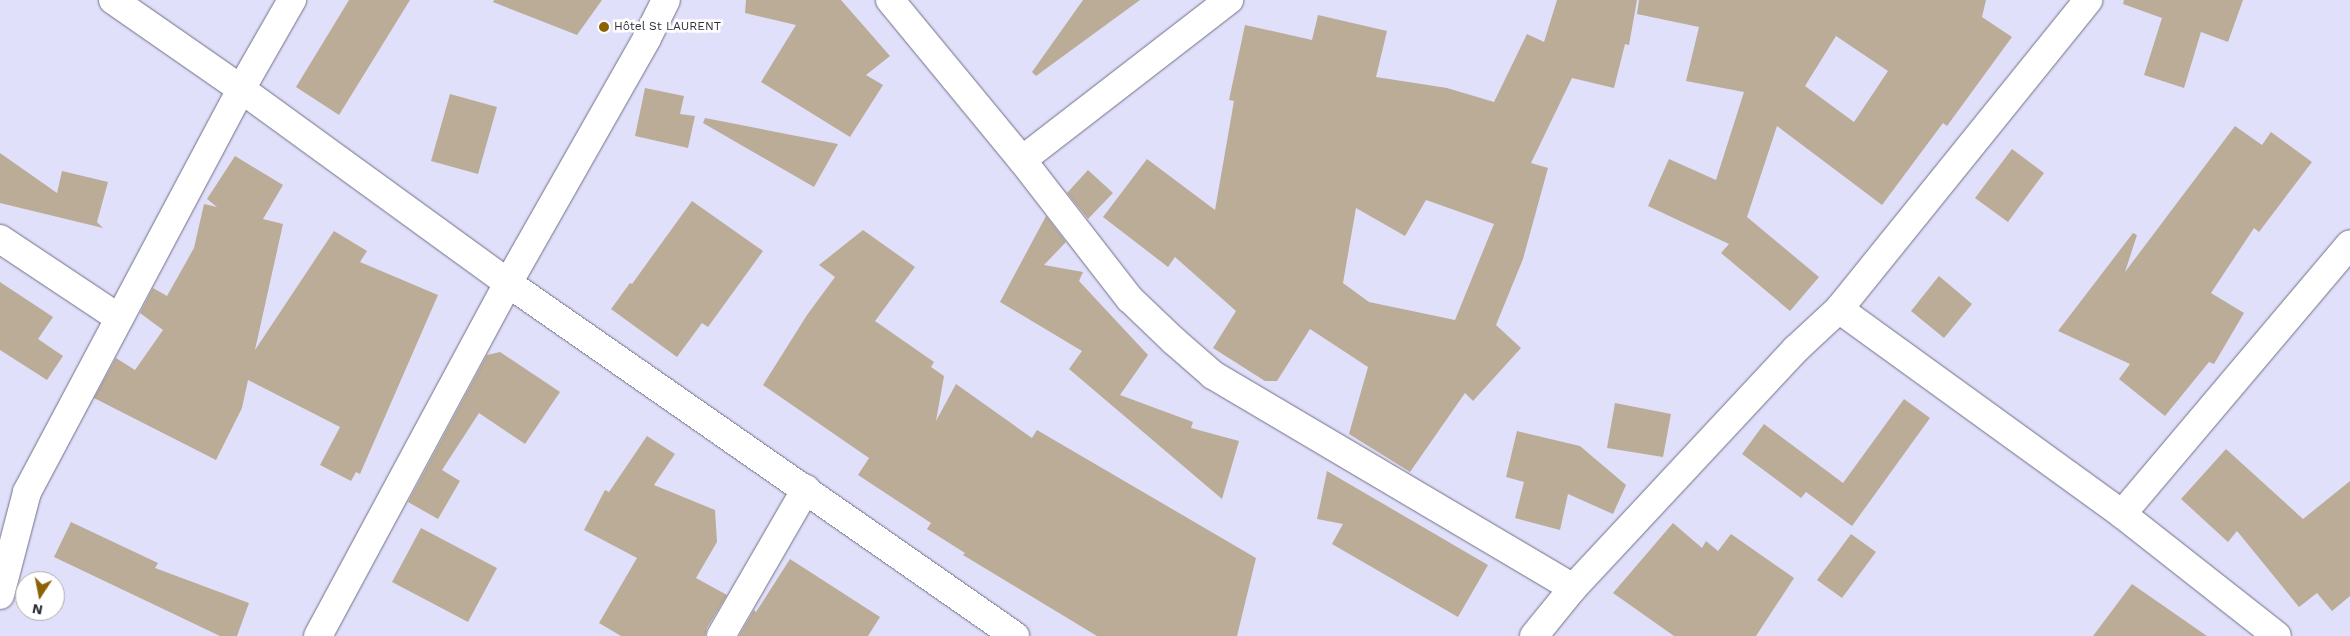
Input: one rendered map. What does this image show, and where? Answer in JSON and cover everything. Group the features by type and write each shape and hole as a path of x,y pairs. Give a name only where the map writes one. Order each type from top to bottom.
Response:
{"street":[{"path":"113,0 240,89 508,283 1015,636"},
{"path":"0,595 27,492 240,89 292,0"},
{"path":"318,636 508,283 647,38 666,0"},
{"path":"890,0 1022,160 1130,299 1214,374 1573,588"},
{"path":"1022,160 1229,0"},
{"path":"1534,636 1573,588 1796,349 1839,308 2088,0"},
{"path":"0,239 119,318"},
{"path":"2122,514 2350,244"},
{"path":"1839,308 2122,514 2277,636"},
{"path":"721,636 806,490"}],"building":[{"path":"349,0 410,0 339,115 296,87"},
{"path":"494,0 602,0 577,35 493,2"},
{"path":"746,0 841,0 890,56 866,75 883,85 850,137 761,82 796,25 745,13"},
{"path":"1083,0 1140,0 1036,76 1032,72"},
{"path":"1557,0 1637,0 1629,45 1625,44 1614,88 1572,78 1531,163 1548,168 1523,259 1496,325 1521,348 1473,401 1465,393 1410,472 1349,434 1368,367 1310,329 1277,381 1265,381 1213,348 1236,311 1175,257 1168,267 1103,217 1147,159 1215,210 1234,101 1229,100 1245,25 1312,40 1318,15 1387,31 1376,77 1447,88 1494,102 1527,34 1544,42","holes":["1426,200 1494,224 1455,320 1369,302 1343,283 1356,208 1405,236"]},
{"path":"1639,0 1986,0 1982,17 2012,37 1947,126 1943,123 1882,205 1777,126 1747,217 1819,277 1790,311 1721,253 1729,244 1648,206 1669,159 1716,180 1744,92 1686,81 1699,27 1637,14","holes":["1836,36 1888,71 1854,122 1805,86"]},
{"path":"2124,0 2243,0 2228,42 2201,32 2184,88 2144,75 2162,18 2123,4"},
{"path":"645,88 684,96 680,114 695,116 688,148 635,136"},
{"path":"450,94 497,107 478,174 431,161"},
{"path":"705,118 838,144 814,187 703,123"},
{"path":"2235,126 2262,145 2271,132 2312,162 2259,232 2254,228 2211,293 2244,313 2214,364 2209,362 2165,416 2119,379 2130,364 2058,331 2133,233 2137,235 2125,272"},
{"path":"2012,149 2044,173 2008,222 1975,198"},
{"path":"0,153 57,193 62,171 108,182 97,222 103,228 0,203"},
{"path":"235,156 283,185 263,219 283,224 255,350 334,231 367,251 360,262 438,295 360,474 356,472 351,481 320,465 340,427 248,380 242,408 216,460 94,398 116,358 135,370 163,330 140,313 153,288 167,296 194,248 204,204 217,207 207,199"},
{"path":"1088,170 1113,193 1088,219 1067,193"},
{"path":"692,201 763,251 708,327 702,323 677,357 611,309 630,283 632,284"},
{"path":"1046,216 1066,242 1044,265 1083,272 1079,281 1148,355 1120,395 1193,422 1191,428 1239,441 1222,499 1069,369 1082,351 1000,302"},
{"path":"863,230 915,267 875,321 934,362 931,367 944,376 936,421 956,384 1032,438 1037,430 1256,558 1237,636 1097,636 963,555 965,553 927,529 931,523 858,475 869,458 763,385 807,315 835,277 819,265"},
{"path":"1939,276 1972,304 1944,338 1911,311"},
{"path":"0,282 53,317 38,339 63,356 47,380 0,350"},
{"path":"500,352 560,392 525,444 479,413 442,470 460,481 438,519 408,502 487,355"},
{"path":"1904,399 1930,418 1852,526 1806,492 1801,498 1742,454 1764,424 1843,483"},
{"path":"1615,403 1671,414 1663,457 1607,448"},
{"path":"1517,431 1580,446 1626,485 1613,514 1568,494 1560,530 1515,518 1524,482 1506,477"},
{"path":"647,436 675,454 654,485 715,510 717,542 696,578 727,595 707,628 705,636 621,636 599,623 637,558 584,530 605,490 609,492"},
{"path":"2226,449 2303,519 2350,481 2350,596 2332,611 2317,593 2299,607 2237,531 2228,542 2181,499"},
{"path":"1327,471 1488,565 1458,617 1332,544 1343,524 1317,519"},
{"path":"71,522 158,563 155,568 249,603 237,636 220,636 54,557"},
{"path":"1673,523 1702,548 1706,541 1718,551 1731,534 1794,578 1756,636 1674,636 1613,593"},
{"path":"421,528 497,568 468,622 392,582"},
{"path":"1851,534 1876,552 1842,598 1817,580"},
{"path":"790,559 880,617 868,636 739,636 754,610 756,612"},
{"path":"2132,584 2207,636 2093,636"}],"place":[{"name":"Hôtel St LAURENT","path":"604,27"}]}
